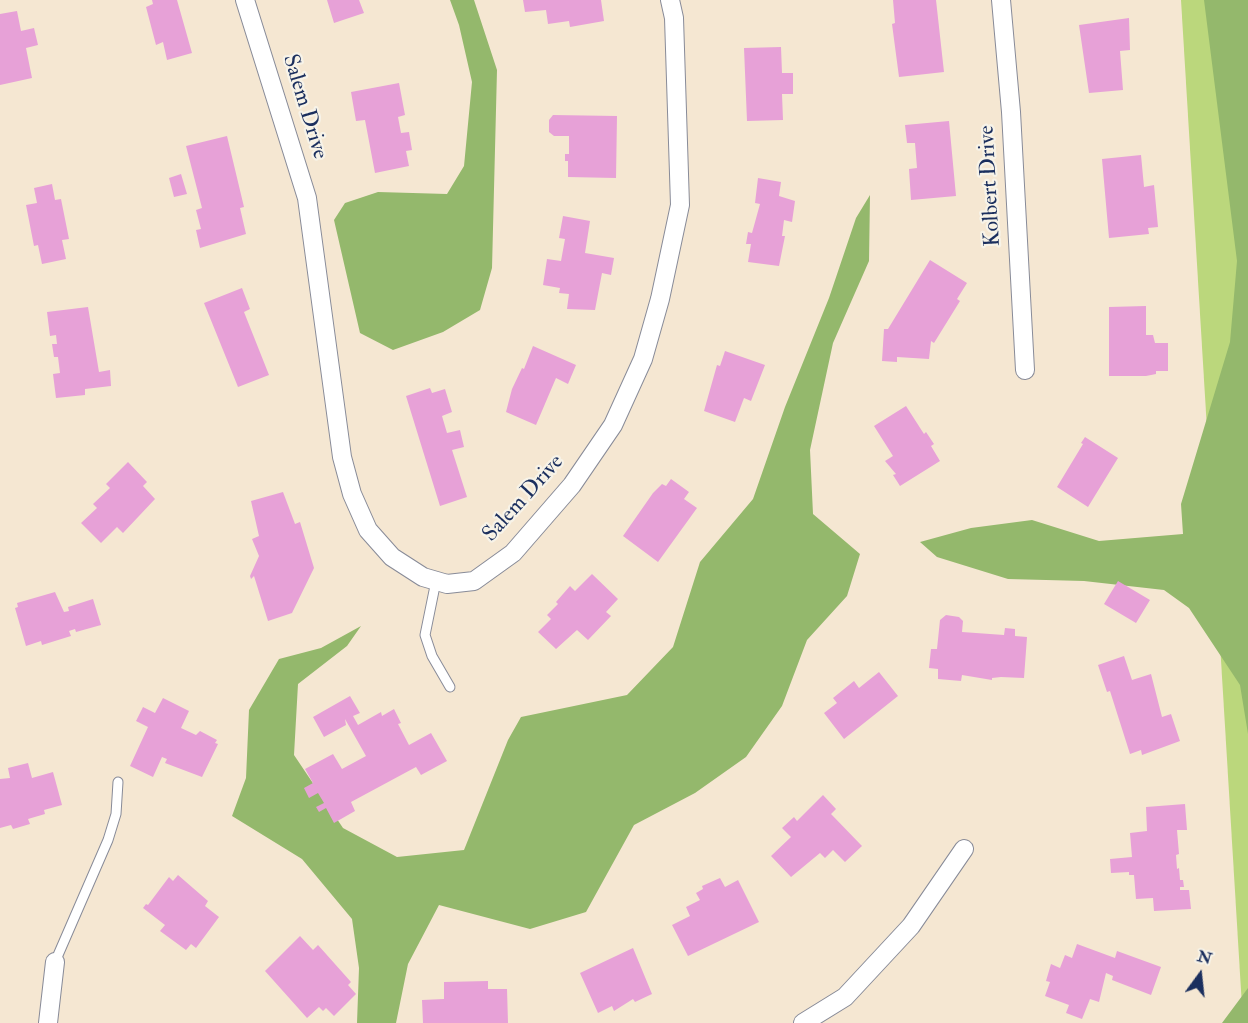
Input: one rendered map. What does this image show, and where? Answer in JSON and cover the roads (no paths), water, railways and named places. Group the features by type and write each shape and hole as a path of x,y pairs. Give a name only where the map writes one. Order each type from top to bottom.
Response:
{"street":[{"name":"Salem Drive","path":"245,0 307,198 342,457 352,494 369,530 392,557 423,577 447,584 474,581 513,553 572,485 613,424 643,359 660,299 680,205 674,18 670,0"},
{"name":"Kolbert Drive","path":"1001,0 1011,112 1024,370"},
{"path":"803,1023 844,997 911,926 964,849"},
{"path":"48,1023 55,962"}],"lane":[{"path":"436,581 425,635 432,656 450,687"},
{"path":"55,962 108,840 116,814 118,782"}]}
